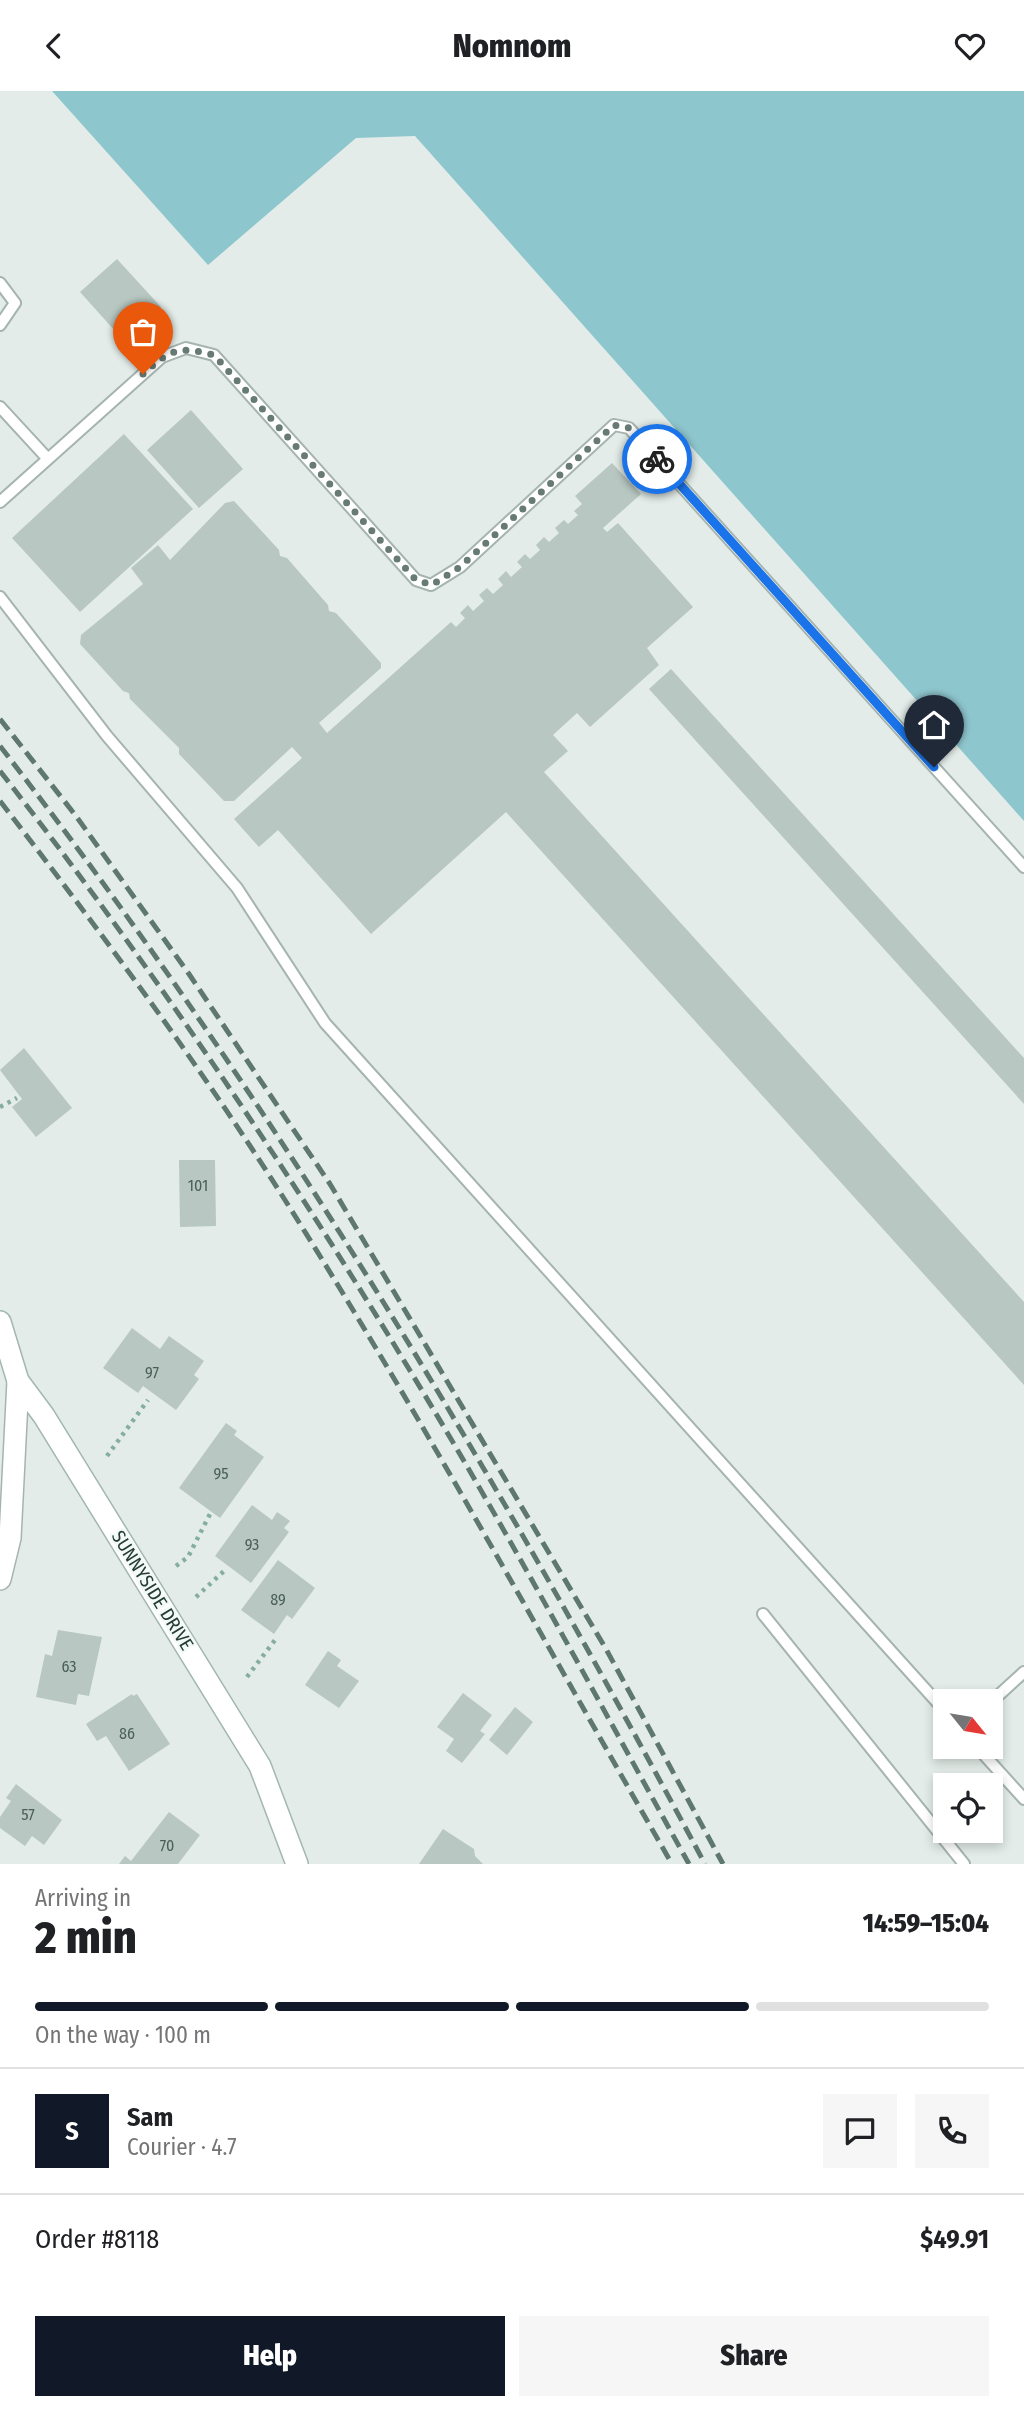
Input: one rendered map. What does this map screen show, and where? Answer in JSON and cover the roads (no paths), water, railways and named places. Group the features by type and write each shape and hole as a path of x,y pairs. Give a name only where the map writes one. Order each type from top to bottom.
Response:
{"street":[{"name":"SUNNYSIDE DRIVE","path":"0,1322 19,1381 44,1416 260,1766 297,1864"},
{"path":"0,1579 10,1538 19,1381"}],"lane":[{"path":"0,283 15,303 0,325"},
{"path":"0,502 162,357 186,348 214,355 416,580 432,585 460,567 614,425 629,428 1024,867"},
{"path":"0,407 48,459"},
{"path":"0,597 107,736 237,888 325,1023 933,1698"},
{"path":"763,1614 964,1864"},
{"path":"1003,1691 1024,1672"},
{"path":"987,1759 1024,1799"}],"water":[{"path":"52,91 1024,91 1024,821 415,136 356,138 208,265"}],"railway":[{"path":"0,719 76,816 189,974 330,1184 606,1649 723,1864"},
{"path":"0,746 195,1013 376,1290 545,1575 705,1864"},
{"path":"0,771 122,933 180,1016 238,1100 348,1271 484,1496 689,1864"},
{"path":"0,801 150,1001 290,1208 437,1452 672,1864"}]}
